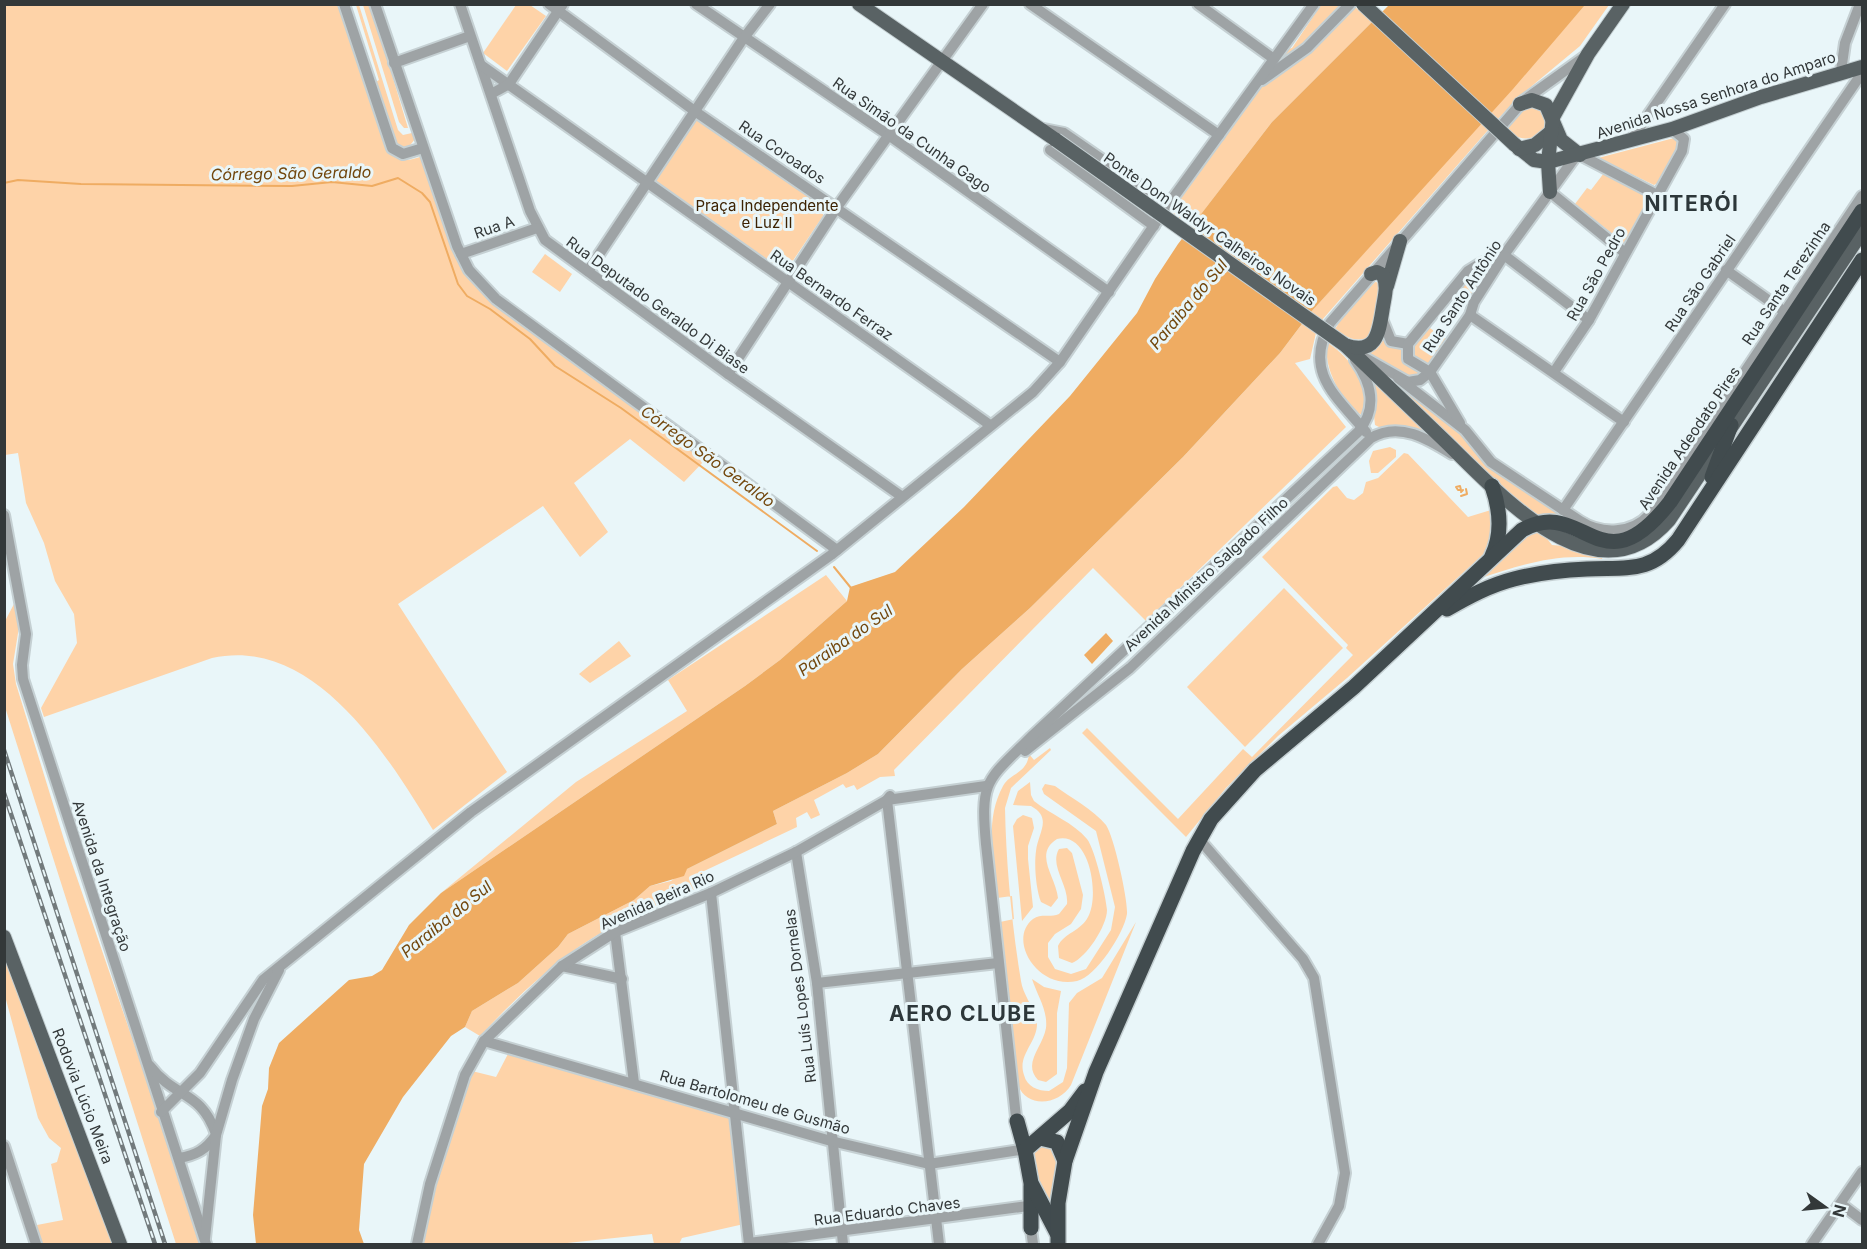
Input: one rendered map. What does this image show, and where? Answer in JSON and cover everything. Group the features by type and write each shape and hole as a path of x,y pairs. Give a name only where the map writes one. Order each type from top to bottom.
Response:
{"highway":[{"name":"Avenida Adeodato Pires","path":"1539,523 1557,521 1608,542 1626,540 1647,529 1670,502 1863,211"},
{"path":"1426,620 1467,598 1513,579 1570,570 1644,566 1672,547 1863,260"},
{"path":"1702,502 1731,425"},
{"path":"1488,562 1497,541 1499,525 1497,502 1492,486"},
{"path":"1058,1239 1065,1161 1096,1072 1199,839 1217,810 1238,785 1354,687 1522,530 1539,523"},
{"path":"1023,1150 1040,1138 1070,1110 1096,1072"},
{"path":"1017,1121 1031,1183 1058,1239"},
{"path":"1040,1138 1057,1142 1065,1161"},
{"path":"1031,1183 1031,1228"}],"main road":[{"name":"Ponte Dom Waldyr Calheiros Novais","path":"859,4 1039,128 1053,145 1350,350"},
{"path":"1550,192 1548,162 1553,117 1588,54 1623,4"},
{"path":"1368,7 1516,147 1534,160 1548,162"},
{"name":"Avenida Nossa Senhora do Amparo","path":"1548,162 1672,129 1841,71 1863,67"},
{"path":"1520,104 1530,100 1540,101 1548,106 1561,140 1578,155"},
{"path":"1516,147 1535,145 1551,132"},
{"path":"1350,350 1492,486 1539,523 1562,539 1587,548 1614,551 1640,545 1669,520 1863,232"},
{"path":"1350,350 1371,344 1379,333 1387,286 1400,241"},
{"path":"1371,274 1377,272 1383,275 1387,286"},
{"name":"Rodovia Lúcio Meira","path":"4,927 120,1245"},
{"name":"Rodovia Lúcio Meira","path":"4,937 14,959"}],"street":[{"path":"344,4 393,148 403,154 423,148"},
{"path":"375,4 460,254 473,275 496,299 834,552"},
{"name":"Rua Deputado Geraldo Di Biase","path":"460,4 537,228 551,246 901,496"},
{"name":"Rua Coroados","path":"549,4 561,8 696,112 1060,362"},
{"name":"Rua Simão da Cunha Gago","path":"696,4 743,39 890,136 1109,292"},
{"path":"588,272 743,39 770,4"},
{"path":"728,374 837,207 983,4"},
{"path":"1030,4 1219,135"},
{"path":"1198,4 1274,59"},
{"path":"161,1112 181,1093 216,1050 252,993 280,967 471,812 834,552 1033,392 1060,362 1168,205 1314,4"},
{"path":"1257,82 1308,48 1350,4"},
{"path":"1631,140 1725,4"},
{"path":"1841,71 1845,43 1860,4"},
{"path":"491,94 508,84 561,8"},
{"path":"394,63 470,36"},
{"path":"1466,462 1417,434 1390,432 1371,438 1328,386 1321,372 1318,357 1330,323 1520,104 1529,94 1588,54"},
{"name":"Rua Bernardo Ferraz","path":"481,65 646,184 990,425"},
{"name":"Rua São Gabriel","path":"1563,510 1863,73"},
{"path":"1039,128 1065,133 1168,205"},
{"name":"Rua São Pedro","path":"1554,372 1589,320 1685,144 1682,136 1672,129"},
{"path":"1053,145 1154,226"},
{"path":"1578,155 1657,195"},
{"name":"Rua Santo Antônio","path":"1398,378 1414,382 1430,372 1470,315 1474,302 1504,255 1578,155"},
{"path":"1550,192 1625,253"},
{"name":"Rua Santa Terezinha","path":"1563,510 1592,527 1627,529 1640,523 1650,514 1863,196"},
{"name":"Rua A","path":"460,254 537,228"},
{"path":"1563,510 1491,462 1465,430 1430,372 1408,358 1408,344 1468,271 1481,263 1504,255 1589,320"},
{"path":"1726,270 1785,312"},
{"path":"1470,315 1624,422"},
{"path":"1382,318 1391,341 1408,344"},
{"path":"1350,350 1398,378 1465,430"},
{"name":"Avenida Ministro Salgado Filho","path":"986,786 1031,737 1362,427 1371,410 1370,389 1350,350"},
{"name":"Avenida Ministro Salgado Filho","path":"984,799 1021,756 1130,668 1371,438"},
{"name":"Avenida da Integração","path":"4,515 26,634 22,665 23,679 205,1243"},
{"path":"986,786 984,799 998,963 1017,1121"},
{"name":"Avenida Beira Rio","path":"417,1245 430,1184 455,1100 484,1041 562,966 615,932 711,893 796,852 890,796 965,790 986,786"},
{"path":"965,790 984,799"},
{"path":"890,796 939,1245"},
{"path":"1199,839 1303,959 1314,978 1345,1173 1339,1206 1318,1245"},
{"name":"Rua Luís Lopes Dornelas","path":"796,852 817,983 843,1245"},
{"path":"711,893 749,1244"},
{"path":"615,932 634,1083"},
{"path":"817,983 998,963"},
{"path":"562,966 622,979"},
{"path":"205,1243 216,1135 245,1040 280,967"},
{"name":"Rua Bartolomeu de Gusmão","path":"484,1041 831,1141 930,1164 1023,1150"},
{"path":"149,1064 158,1076 202,1106 210,1115 216,1135"},
{"path":"179,1158 199,1153 216,1135"},
{"path":"4,1146 36,1245"},
{"path":"1023,1150 1033,1245"},
{"path":"1812,1245 1863,1172"},
{"path":"1840,1204 1863,1220"},
{"name":"Rua Eduardo Chaves","path":"749,1244 1028,1206"}],"green space":[{"path":"4,5 339,5 389,151 396,158 404,160 423,156 467,275 499,307 705,460 684,482 630,439 574,483 608,532 580,557 543,506 398,604 507,772 433,830 394,769 344,708 315,683 283,665 249,656 212,658 44,717 41,708 77,643 74,614 55,581 44,543 26,503 18,453 5,455"},
{"path":"356,5 359,5 398,130 403,135 412,133 415,139 407,149 396,147 373,84 379,80"},
{"path":"363,5 371,5 408,128 404,128 399,122"},
{"path":"516,5 530,5 546,16 507,71 483,53"},
{"path":"1321,5 1345,5 1300,50 1276,66 1288,49 1292,48"},
{"path":"1585,5 1609,5 1580,46 1521,95 1496,121 1489,114"},
{"path":"1354,6 1372,22 1272,122 1192,226 1171,212 1262,86 1324,38"},
{"path":"1527,105 1546,110 1546,129 1535,136 1520,138 1504,127"},
{"name":"Praça Independente e Luz II","path":"694,118 699,119 824,206 823,216 788,268 779,268 656,181 655,176"},
{"path":"1481,122 1489,129 1322,320 1311,312"},
{"path":"1674,138 1678,139 1680,146 1659,182 1654,185 1598,158"},
{"path":"1604,173 1649,198 1624,243 1575,204 1587,188 1591,190"},
{"path":"1862,197 1862,202 1655,515 1637,531 1621,538 1607,538 1593,534 1566,520 1552,517 1536,519 1487,479 1401,393 1405,388 1458,429 1483,461 1590,529 1610,534 1623,534 1641,525 1653,513"},
{"path":"545,254 572,274 560,292 532,272"},
{"path":"1499,259 1471,298 1461,295 1459,290 1468,273"},
{"path":"1375,282 1380,283 1373,335 1353,339 1335,329 1344,315"},
{"path":"1302,324 1316,333 1310,359 1295,363 1346,427 1146,621 1093,568 894,770 895,776 880,777 857,790 854,785 846,788 843,784 814,800 820,815 811,819 807,812 796,818 797,827 702,872 705,885 625,920 580,946 528,988 480,1036 465,1027 472,1011 518,983 558,947 568,934 634,900 650,886 671,881 687,869 777,824 773,811 847,773 878,754 962,669 1030,608 1183,457 1280,353"},
{"path":"1425,325 1450,341 1432,367 1408,357 1407,353"},
{"path":"1384,334 1391,346 1404,348 1403,358 1423,373 1408,378 1363,352"},
{"path":"1328,343 1351,364 1356,372 1365,400 1366,411 1362,415 1348,403 1335,384 1328,362"},
{"path":"1370,377 1433,436 1405,426 1381,428 1375,425"},
{"path":"1390,447 1396,450 1396,457 1378,473 1371,473 1369,461 1373,451"},
{"path":"1404,453 1408,454 1468,517 1491,510 1492,535 1487,551 1347,678 1278,736 1226,788 1186,837 1082,733 1087,728 1178,819 1243,749 1252,757 1353,655 1346,648 1348,645 1262,557 1333,487 1337,486 1347,498 1354,500 1363,493 1366,482 1378,478"},
{"path":"1541,531 1552,545 1603,556 1602,559 1571,557 1540,561 1481,578 1529,532"},
{"path":"826,575 847,601 780,660 441,893 576,782 687,711 668,680"},
{"path":"1284,588 1343,648 1245,747 1187,687"},
{"path":"14,604 19,627 13,664 16,684 66,846 203,1244 176,1244 5,707 4,623"},
{"path":"619,641 631,656 590,683 579,674"},
{"path":"1050,748 1051,750 1011,788 1005,808 1010,896 997,898 992,827 997,799 1006,782 1025,766 1029,754 1034,760"},
{"path":"1030,782 1034,801 1082,833 1087,839 1102,884 1107,910 1104,924 1089,948 1072,963 1059,958 1058,946 1088,917 1093,895 1089,867 1077,845 1068,839 1057,839 1050,845 1046,859 1058,898 1051,907 1041,902 1035,863 1043,821 1038,811 1031,806 1013,805 1018,791"},
{"path":"1045,784 1055,786 1089,809 1106,825 1116,854 1125,895 1127,914 1121,932 1108,953 1092,972 1077,981 1063,982 1039,971 1030,961 1023,938 1026,928 1033,919 1039,916 1059,914 1067,904 1056,862 1059,849 1067,848 1072,853 1083,895 1081,909 1071,924 1055,934 1048,943 1048,957 1055,969 1071,974 1086,969 1111,930 1115,907 1096,831 1044,794 1042,789"},
{"path":"1023,815 1032,818 1034,828 1028,846 1033,907 1022,921 1013,826"},
{"path":"1010,896 1012,896 1014,919 1012,917"},
{"path":"1013,919 1022,987 1037,1024 1023,1061 1024,1075 1033,1087 1049,1091 1063,1082 1067,1068 1069,1003 1077,993 1102,978 1136,922 1071,1085 1059,1097 1043,1102 1028,1098 1018,1085 1000,922"},
{"path":"4,952 113,1244 41,1244 37,1225 63,1220 51,1164 57,1162 61,1148 49,1138 38,1118 5,996"},
{"path":"1032,979 1044,987 1061,991 1057,1013 1057,1074 1046,1082 1038,1080 1032,1067 1044,1035 1046,1021 1044,1009"},
{"path":"509,1052 731,1116 744,1224 682,1238 679,1244 654,1244 652,1234 558,1244 421,1244 459,1099 472,1071 496,1077"},
{"path":"1051,1143 1058,1159 1051,1213 1036,1181 1033,1155 1034,1147"}],"water":[{"name":"Paraiba do Sul","path":"1389,5 1585,5 1513,89 1311,312 1280,353 1183,457 1030,608 962,669 878,754 847,773 773,811 777,824 687,869 684,876 650,886 634,900 568,934 558,947 518,983 472,1011 465,1027 451,1036 403,1097 364,1164 359,1230 364,1244 256,1244 253,1215 262,1106 268,1089 269,1068 279,1043 349,980 372,976 382,970 409,925 441,893 780,660 847,601 850,587 895,572 964,507 1070,396 1137,313 1155,279 1178,244 1272,122"},
{"path":"1106,633 1113,641 1092,664 1084,655"}],"waterway":[{"name":"Córrego São Geraldo","path":"4,183 18,180 81,184 292,186 332,182 372,186 398,178 422,193 430,202 458,284 467,296 490,309 530,339 555,366 621,408 817,551"},
{"path":"1460,486 1461,490 1458,490 1456,487 1460,486"},
{"path":"1461,496 1467,494 1466,489"},
{"name":"Córrego São Geraldo","path":"834,567 851,588"}],"railway":[{"path":"4,750 165,1244"},
{"path":"4,793 155,1244"}],"district":[{"name":"NITERÓI","path":"1692,203"},
{"name":"AERO CLUBE","path":"963,1013"}]}
